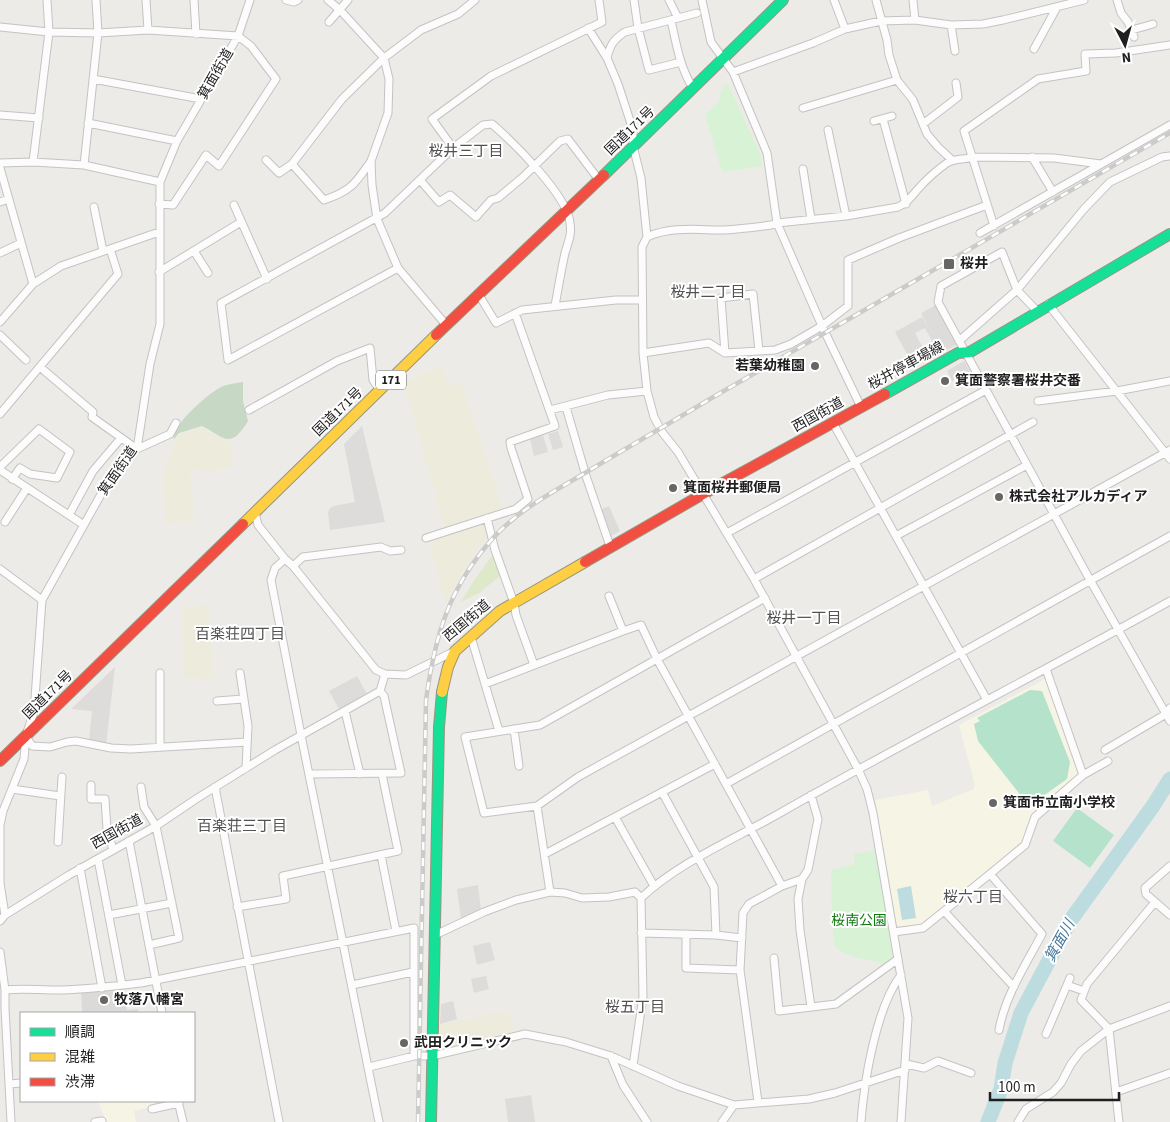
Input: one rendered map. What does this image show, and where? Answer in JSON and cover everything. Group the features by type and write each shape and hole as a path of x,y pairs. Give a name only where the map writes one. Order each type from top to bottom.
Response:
{"main road":[{"name":"国道171号","path":"0,761 783,0"},
{"path":"965,352 970,352 1048,304 1170,234"},
{"name":"桜井停車場線","path":"861,407 958,353 965,352"},
{"name":"西国街道","path":"456,651 500,611 610,546 861,407"},
{"path":"431,1122 439,726 442,694 448,667 456,651"}],"street":[{"path":"33,162 49,32 47,0"},
{"path":"84,165 98,33 96,0"},
{"path":"146,0 148,30"},
{"path":"194,0 196,34"},
{"name":"箕面街道","path":"2,918 0,825 3,811 24,760 26,735 34,712 42,600 109,480 137,449 150,364 160,324 160,182 177,141 238,36 250,0"},
{"path":"286,0 294,2 298,0"},
{"path":"292,164 324,200 343,194 355,184 371,161 388,113 389,79 384,58 340,10 328,0"},
{"path":"329,22 348,0"},
{"path":"266,160 278,173 292,164 342,99 384,58 421,30 458,14 475,0"},
{"path":"453,148 432,119 491,76 602,22 599,0"},
{"path":"634,0 638,28 649,70 681,62"},
{"path":"669,0 681,62 693,88"},
{"path":"702,0 712,42 733,72 767,153 777,223 822,326 861,407"},
{"path":"834,0 844,28"},
{"path":"876,0 888,55 897,80 913,100 928,134 952,160"},
{"path":"913,0 914,20"},
{"path":"733,72 812,43 844,28 881,21 914,20 951,25 976,24 1003,20 1084,0"},
{"path":"1119,0 1121,14 1133,33 1153,24"},
{"path":"1034,49 1057,7"},
{"path":"607,58 609,47 615,38 625,32 697,13"},
{"path":"951,25 955,51"},
{"path":"0,27 49,32 98,33 148,30 238,36 251,46 276,78 219,166 206,156 173,205 159,204"},
{"path":"588,28 607,58 618,84 633,130 633,146 641,178 646,237 642,247 643,353 647,391 654,417 678,452 765,598 834,724 867,789 873,812 908,1018 901,1122"},
{"path":"994,226 964,131 1038,79 1086,71 1085,54 1116,53 1170,45"},
{"path":"93,80 201,100"},
{"path":"803,108 897,80"},
{"path":"923,124 958,97 956,83"},
{"path":"0,115 39,118"},
{"path":"874,121 892,116"},
{"path":"883,119 906,204"},
{"path":"88,123 177,141"},
{"path":"398,268 228,360 221,303 385,213 453,148 483,125 492,124 535,166 561,200 570,221 571,237 555,306"},
{"path":"980,233 1170,125"},
{"path":"828,130 846,216"},
{"path":"420,180 439,202 450,195 476,217 490,200 498,198 560,141 568,139 599,180"},
{"path":"959,340 1017,290 1084,209 1110,182 1162,157 1170,156"},
{"path":"646,237 659,231 676,229 727,230 846,216 898,207 906,204 919,188 952,160 973,157 1032,157 1101,164"},
{"path":"1032,157 1053,192"},
{"path":"371,161 372,185 377,218 398,268 446,326"},
{"path":"0,163 33,162 84,165 160,182"},
{"path":"0,168 33,284"},
{"path":"803,169 811,220"},
{"path":"0,202 9,199"},
{"path":"234,205 267,279"},
{"path":"643,353 709,343 726,353 775,350 791,344 822,326 848,306 848,260 899,238 987,205"},
{"path":"94,207 102,251"},
{"path":"159,272 241,222"},
{"path":"0,322 33,284 61,266 159,232"},
{"path":"0,253 21,244"},
{"path":"0,414 118,274 110,249"},
{"path":"194,251 208,273"},
{"path":"1037,311 1017,290 1002,252 941,286 938,302 1090,580 1168,711 1170,721"},
{"path":"726,353 721,298 753,294 759,351"},
{"path":"479,295 496,323 522,310 616,300 642,300"},
{"path":"1048,304 1117,391 1168,451 1170,459"},
{"path":"426,538 516,509 528,499 510,448 510,442 555,426 515,313"},
{"path":"0,335 26,360"},
{"path":"249,410 337,361 370,348 373,380 380,390"},
{"path":"40,366 93,412 92,417 137,449 170,434 176,423"},
{"path":"1038,401 1117,391 1170,381"},
{"path":"727,533 986,390"},
{"path":"550,410 608,396 647,391"},
{"path":"566,407 586,476 610,546"},
{"path":"754,579 1033,422"},
{"path":"833,423 988,700"},
{"path":"12,479 20,468 30,474 57,478 70,452 39,429 0,469 12,479 84,524"},
{"path":"69,515 93,471 122,438"},
{"path":"765,598 540,725 499,730 465,737 484,813 537,806 578,777 1168,451"},
{"path":"896,536 1027,465"},
{"path":"6,522 27,488"},
{"path":"255,512 258,525 285,559 293,566 376,670 385,674 380,691 384,696 401,773 309,774"},
{"path":"487,518 495,550 534,665"},
{"path":"726,784 1170,536"},
{"path":"293,566 303,557 381,547 390,551 401,550"},
{"path":"285,559 276,568 271,580 379,1122"},
{"path":"0,570 42,600"},
{"path":"609,596 623,631"},
{"path":"641,898 654,886 698,858 752,830 858,769 1170,601"},
{"path":"485,684 641,625 657,659 782,886"},
{"path":"471,637 499,730"},
{"name":"西国街道","path":"385,674 406,675 456,651"},
{"path":"1046,669 1083,775"},
{"path":"240,672 248,726 246,768"},
{"path":"160,673 160,747"},
{"name":"西国街道","path":"2,918 80,868 156,826 214,787 380,691"},
{"path":"217,701 243,699"},
{"path":"346,710 360,774"},
{"path":"1105,750 1168,711"},
{"path":"514,728 519,766"},
{"path":"26,735 32,746 40,747 50,747 76,741 111,748 247,742"},
{"path":"894,932 922,928 944,911 1026,844 1036,817 1083,775 1108,761"},
{"path":"545,854 715,764"},
{"path":"237,908 286,899 282,876 398,851 382,774"},
{"path":"58,842 62,777"},
{"path":"91,785 91,799 104,799 107,829 113,850"},
{"path":"214,787 279,1122"},
{"path":"141,788 144,807 156,826 179,938 149,945"},
{"path":"12,789 60,796"},
{"path":"662,792 714,887 716,935"},
{"path":"811,1007 798,900 802,879 808,870 818,819 812,795"},
{"path":"537,806 550,892"},
{"path":"615,817 654,886"},
{"path":"130,841 141,909 162,1012"},
{"path":"381,855 396,931"},
{"path":"98,859 122,985"},
{"path":"1170,866 1145,888 1146,894 1170,915"},
{"path":"80,868 102,988"},
{"path":"990,874 1042,934 1014,987 999,1030"},
{"path":"758,1102 740,970 743,913 749,904 782,886 802,879"},
{"path":"435,935 484,912 516,900 550,892 565,893 582,898 609,897 635,892 641,898 644,996 633,1066"},
{"path":"109,915 172,902"},
{"path":"1118,1122 1109,1029 1081,1000 1087,984 1155,902"},
{"path":"944,911 1014,987"},
{"path":"5,990 18,988 56,990 102,988 156,980 414,928 414,1056"},
{"path":"641,933 716,935 742,938"},
{"path":"686,934 686,968 740,970"},
{"path":"0,952 5,990 2,1009 10,1084 11,1122"},
{"path":"774,958 779,1011 836,1004 898,960"},
{"path":"352,985 413,972"},
{"path":"861,1122 865,1084 882,1010 901,975"},
{"path":"1046,1034 1070,978"},
{"path":"1066,985 1084,991"},
{"path":"1018,1122 1026,1109 1053,1092 1061,1083 1071,1064 1081,1051 1109,1029 1170,1006"},
{"path":"369,1067 414,1056 432,1056 525,1034 566,1042 611,1056 678,1086 734,1105 809,1099 836,1094 906,1067 924,1068 938,1061 971,1073"},
{"path":"611,1056 623,1085 647,1122"},
{"path":"1116,1092 1170,1073"},
{"path":"10,1084 20,1083"},
{"path":"152,1109 179,1102 183,1122"},
{"path":"722,1122 734,1105"},
{"path":"95,1122 102,1120 102,1122"}],"shaded area":[{"path":"936,305 957,343 939,354 925,328 915,333 929,359 914,367 895,332 922,317 928,326 921,313"},
{"path":"964,361 970,371 952,381 947,371"},
{"path":"442,366 448,387 461,381 504,511 445,529 404,385 414,377"},
{"path":"362,426 385,522 330,530 328,512 330,508 355,502 344,444"},
{"path":"201,427 225,441 230,441 234,465 216,471 190,470 194,520 166,524 162,474 178,435"},
{"path":"558,431 563,447 553,450 548,434"},
{"path":"543,435 548,452 534,456 530,439"},
{"path":"609,506 620,531 609,537 600,510"},
{"path":"485,522 489,537 477,549 464,568 446,605 428,541"},
{"path":"208,604 214,679 183,678 182,609"},
{"path":"115,667 106,745 89,741 92,711 71,709"},
{"path":"357,676 367,694 339,709 329,691"},
{"name":"箕面市立南小学校","path":"1047,678 1080,775 1033,815 1022,841 923,925 902,928 896,924 875,800 928,790 932,806 974,789 974,781 959,725"},
{"path":"478,885 481,909 461,919 457,889"},
{"path":"490,942 495,960 477,965 473,946"},
{"path":"486,976 489,989 474,993 471,979"},
{"name":"牧落八幡宮","path":"124,988 127,1010 138,1009 138,1012 82,1012 81,991"},
{"path":"453,1001 457,1019 440,1024 441,1004"},
{"path":"508,1009 515,1033 439,1050 440,1025"},
{"path":"531,1095 535,1122 508,1122 505,1099"},
{"path":"98,1102 155,1102 147,1108 134,1111 136,1122 106,1122"}],"green space":[{"path":"728,84 760,153 762,166 722,172 705,115 718,103 723,86"},
{"path":"243,382 243,401 248,421 236,436 226,439 202,426 179,433 174,439 179,425 202,401 223,386"},
{"path":"494,553 501,575 479,593 461,602 475,579"},
{"path":"1030,690 1042,691 1070,762 1067,779 1029,806 978,741 974,724 980,721 977,718"},
{"path":"1077,808 1114,835 1090,868 1053,841"},
{"name":"桜南公園","path":"875,850 893,958 882,968 880,962 856,958 835,947 832,923 831,870 855,864 854,854"}],"water":[{"path":"911,886 916,918 902,920 897,889"}],"waterway":[{"name":"箕面川","path":"988,1122 1001,1089 1005,1063 1021,1013 1070,921 1153,806 1170,779"}],"railway":[{"path":"418,1122 426,700 434,654 446,613 455,593 479,556 504,527 526,509 549,494 1170,133"}],"traffic: fast":[{"path":"604,175 783,0"},
{"path":"885,394 958,353 970,352 1170,234"},
{"path":"431,1122 439,727 442,692"}],"traffic: slow":[{"path":"243,524 436,335"},
{"path":"442,692 448,667 455,651 500,611 585,562"}],"traffic: jam":[{"path":"436,335 604,175"},
{"path":"585,562 703,494 885,394"},
{"path":"0,761 243,524"}],"place":[{"name":"桜井","path":"949,264"},
{"name":"若葉幼稚園","path":"815,366"},
{"name":"箕面警察署桜井交番","path":"945,381"},
{"name":"箕面桜井郵便局","path":"673,488"},
{"name":"株式会社アルカディア","path":"999,497"},
{"name":"箕面市立南小学校","path":"993,803"},
{"name":"牧落八幡宮","path":"104,1000"},
{"name":"武田クリニック","path":"404,1043"}],"district":[{"name":"桜井三丁目","path":"466,151"},
{"name":"桜井二丁目","path":"708,292"},
{"name":"桜井一丁目","path":"804,618"},
{"name":"百楽荘四丁目","path":"240,634"},
{"name":"百楽荘三丁目","path":"242,826"},
{"name":"桜六丁目","path":"973,897"},
{"name":"桜五丁目","path":"635,1007"}]}
